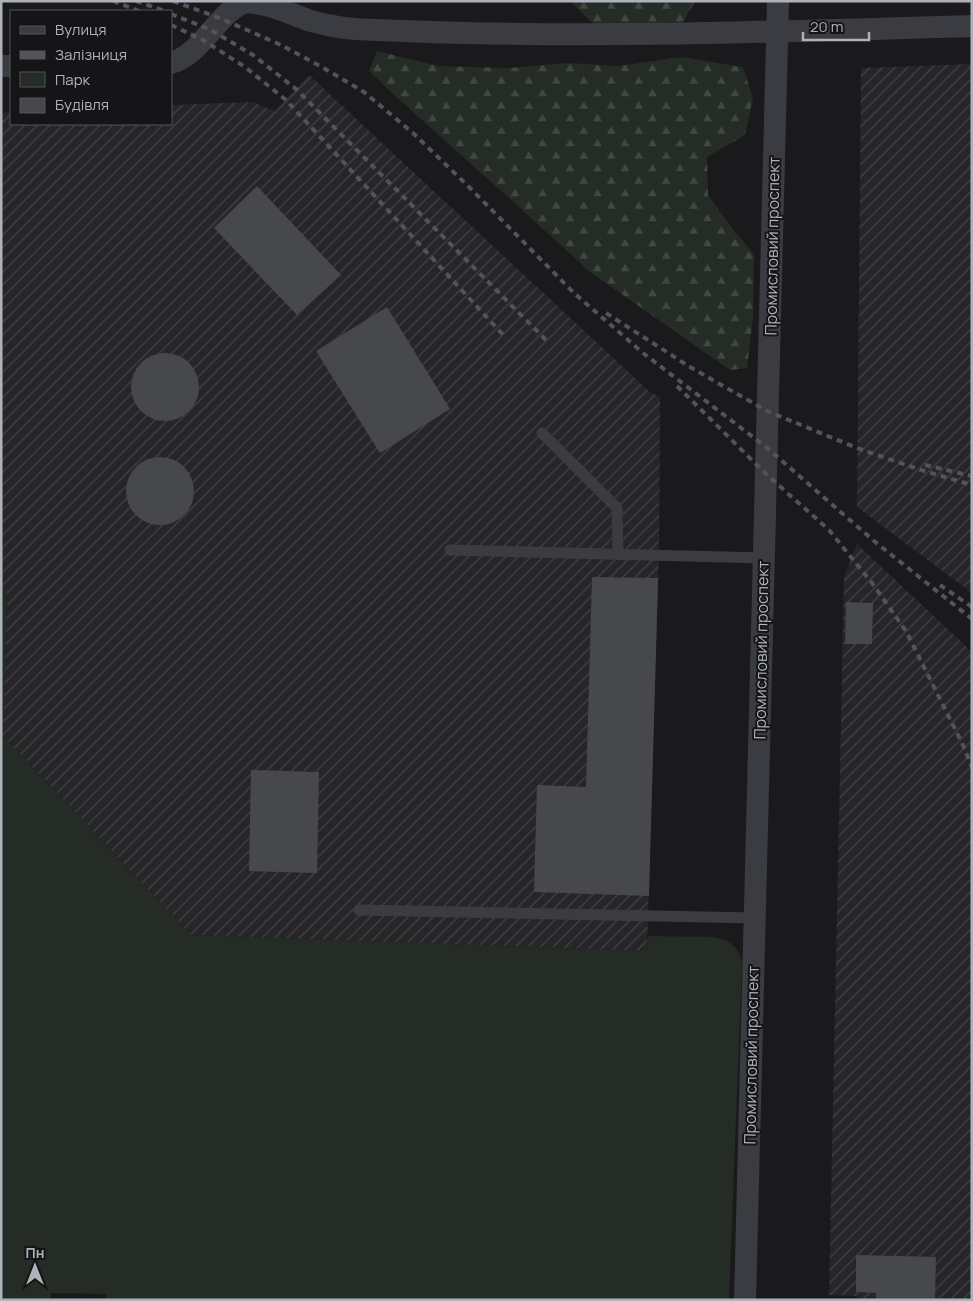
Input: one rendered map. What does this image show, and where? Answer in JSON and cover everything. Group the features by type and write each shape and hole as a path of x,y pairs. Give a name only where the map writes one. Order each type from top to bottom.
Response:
{"street":[{"name":"Промисловий проспект","path":"745,1300 778,1"},
{"path":"172,63 178,61 203,40 231,9 245,2 259,2 312,21 346,29 361,30 545,35 777,32 972,26"}],"lane":[{"path":"542,434 617,508 618,554"},
{"path":"450,550 764,558"},
{"path":"359,910 754,918"}],"shaded area":[{"path":"972,64 972,593 857,507 861,68"},
{"path":"309,75 651,393 660,397 659,555 647,951 191,935 3,736 7,590 1,589 1,113 10,112 10,125 172,125 172,105 253,102 275,111"},
{"path":"857,544 972,652 972,1300 858,1300 858,1296 829,1295 844,577"}],"green space":[{"path":"570,1 695,1 683,22 595,25"},
{"path":"377,51 438,66 510,68 568,63 618,66 681,57 743,67 753,98 745,135 707,157 708,195 754,254 753,317 747,368 730,370 590,272 369,71"},
{"path":"1,589 7,589 3,736 191,935 647,951 648,936 712,937 733,945 739,953 742,964 729,1300 106,1300 106,1294 51,1293 51,1300 1,1300"}],"building":[{"path":"257,186 341,275 297,315 214,228"},
{"path":"387,307 450,409 380,453 316,351"},
{"path":"172,353 184,359 193,368 199,380 197,400 189,411 172,421 158,421 141,411 133,400 131,380 141,363 152,355"},
{"path":"153,457 167,457 179,462 189,472 194,484 194,498 189,510 179,520 167,525 153,525 141,520 131,510 126,498 126,484 131,472 141,462"},
{"path":"592,577 658,578 649,896 534,892 537,785 586,787"},
{"path":"846,602 873,603 872,644 845,644"},
{"path":"251,770 319,772 317,873 249,871"},
{"path":"856,1255 936,1257 935,1300 876,1300 876,1293 856,1292"}],"railway":[{"path":"113,1 136,10"},
{"path":"136,1 162,10"},
{"path":"173,1 222,19 281,45 364,92 413,133 574,293 643,353 766,447 874,541 972,619"},
{"path":"172,14 211,30 253,55 296,89 547,341"},
{"path":"172,25 203,40 245,67 286,100 506,338"},
{"path":"606,313 690,367 767,411 857,448 972,485"},
{"path":"677,386 766,474 829,530 872,583 906,631 972,767"},
{"path":"925,465 972,476"},
{"path":"940,585 972,607"}]}
